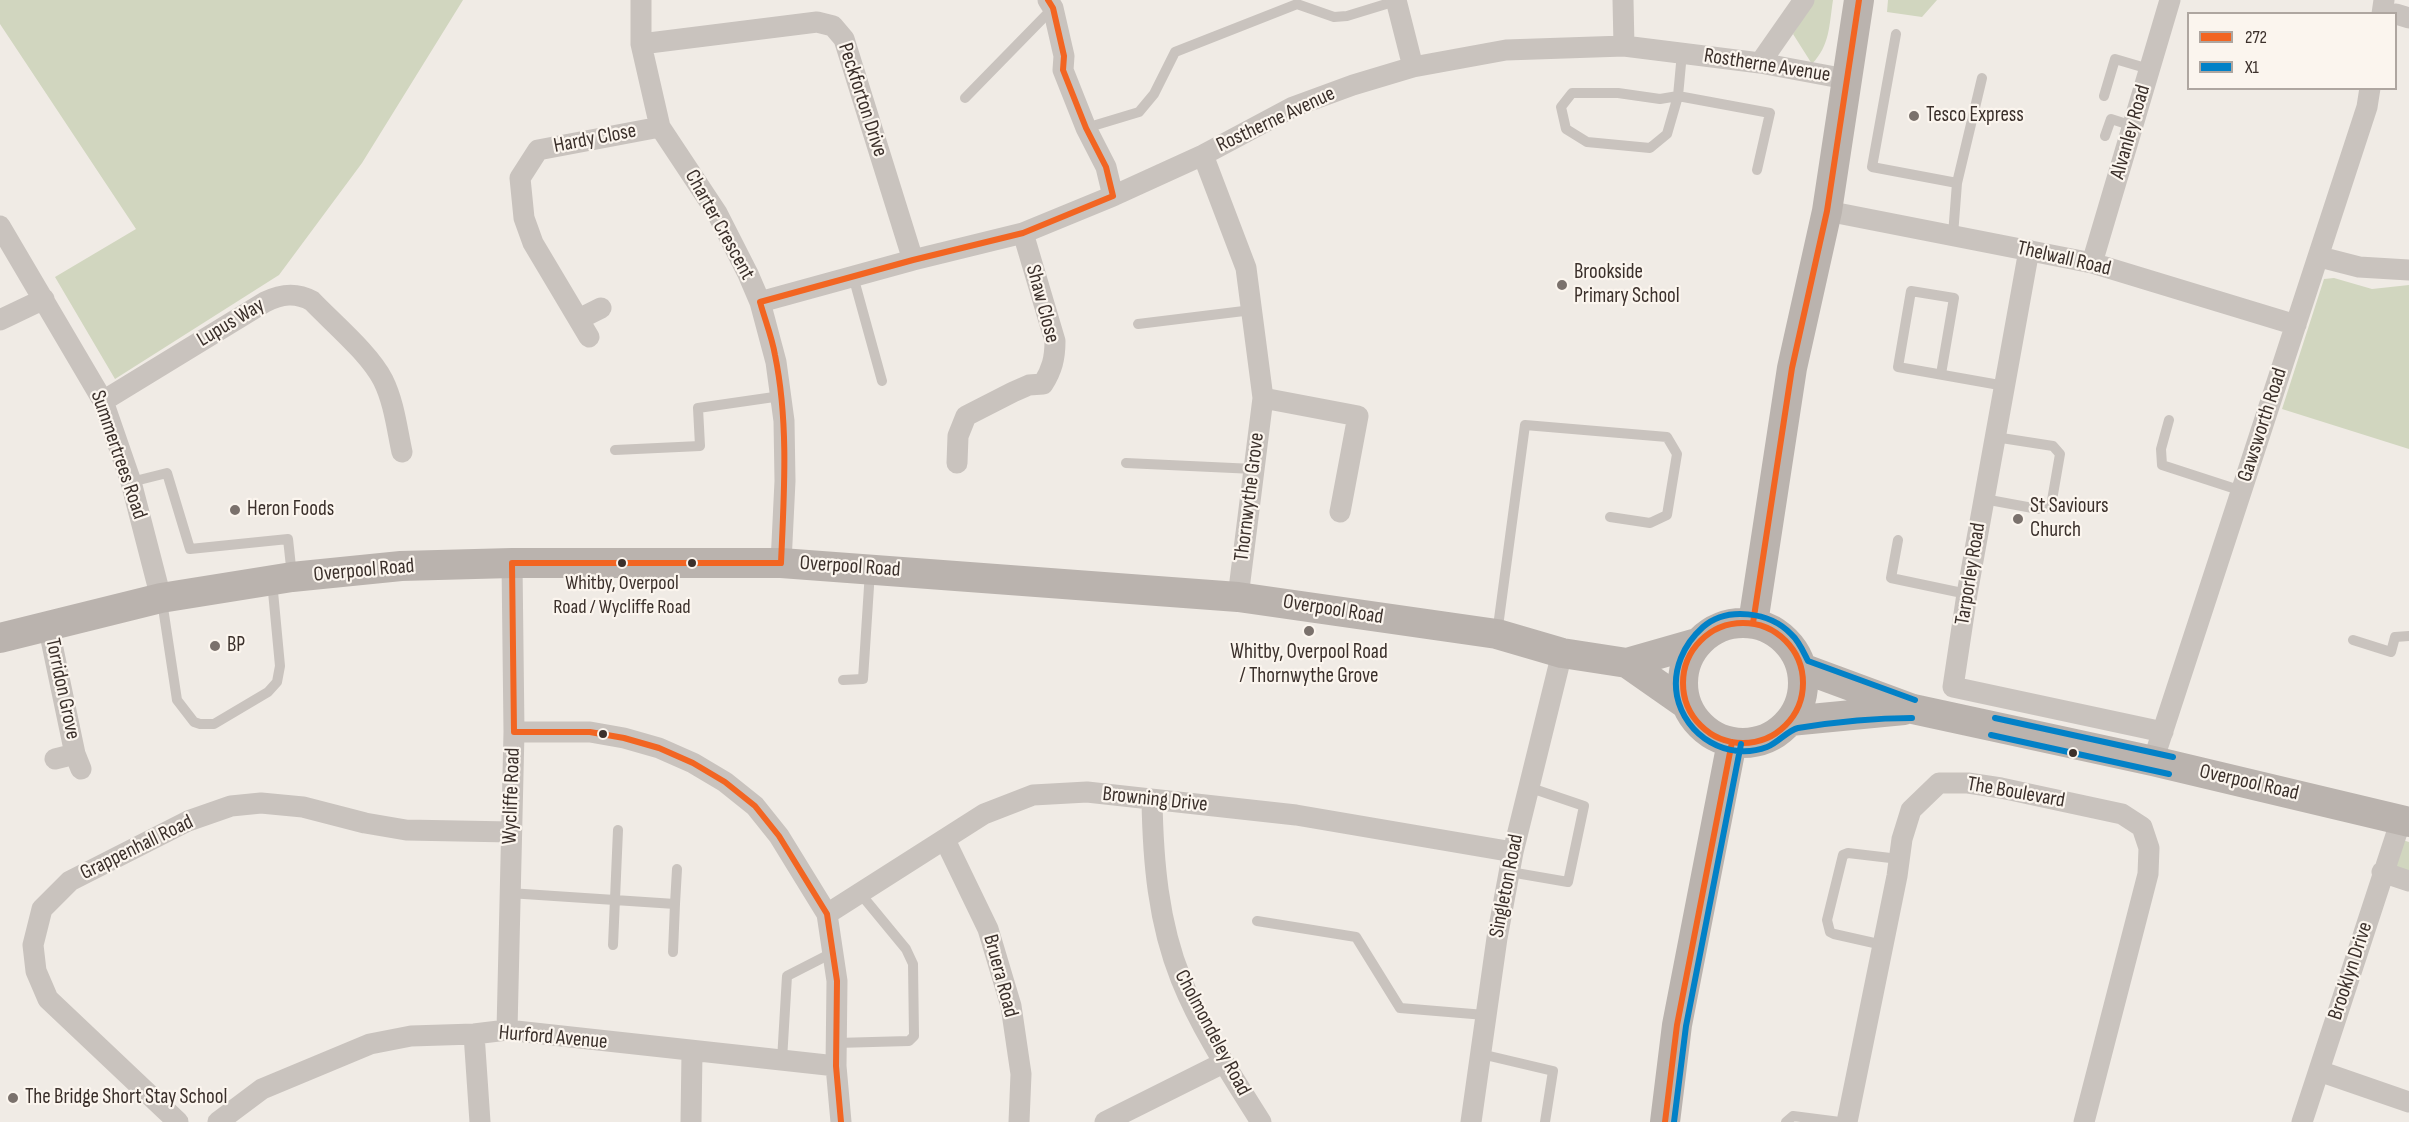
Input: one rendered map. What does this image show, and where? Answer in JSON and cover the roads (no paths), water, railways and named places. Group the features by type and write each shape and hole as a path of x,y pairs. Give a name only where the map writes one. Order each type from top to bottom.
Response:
{"main road":[{"path":"1753,623 1792,368 1827,211 1859,0"},
{"name":"Overpool Road","path":"0,638 161,598 282,579 401,566 512,563 781,563 1238,597 1497,634 1562,653 1627,663 1697,643"},
{"path":"1733,623 1753,623 1773,630 1789,644 1802,668 1803,689 1797,710 1790,721 1774,734 1755,742 1732,742 1712,735 1697,722 1687,705 1683,684 1686,664 1697,643 1713,630 1733,623"},
{"name":"Overpool Road","path":"1627,663 1687,705"},
{"name":"Overpool Road","path":"1802,668 1913,709 2405,821"},
{"name":"Overpool Road","path":"1790,721 1913,709"},
{"path":"1665,1122 1677,1025 1732,742"}],"street":[{"name":"Charter Crescent","path":"641,0 640,44 660,127 717,213 760,302 777,362 784,421 781,563"},
{"path":"1623,0 1623,46"},
{"path":"1760,63 1804,0"},
{"name":"Alvanley Road","path":"2092,263 2170,0"},
{"path":"1396,1 1413,67"},
{"path":"1055,3 1064,56 1063,70 1086,128 1106,167 1113,196"},
{"name":"Peckforton Drive","path":"640,44 817,22 833,26 844,39 913,260"},
{"name":"Rostherne Avenue","path":"760,302 1023,233 1113,196 1203,155 1293,107 1353,85 1413,67 1506,50 1623,46 1760,63 1846,79"},
{"name":"Gawsworth Road","path":"2153,762 2320,257 2367,107 2370,90"},
{"name":"Hardy Close","path":"601,308 584,328 533,243 525,218 520,178 538,150 660,127"},
{"name":"Thornwythe Grove","path":"1203,155 1246,268 1263,398 1238,597"},
{"name":"Thelwall Road","path":"1827,211 2092,263 2296,325"},
{"name":"Summertrees Road","path":"0,226 104,401 131,482 161,598"},
{"name":"Shaw Close","path":"957,464 958,436 966,416 1029,385 1043,384 1051,372 1055,341 1023,233"},
{"name":"Tarporley Road","path":"2029,250 1967,594 1953,687 2163,732"},
{"path":"2320,257 2359,267 2409,270"},
{"name":"Lupus Way","path":"104,401 265,302 280,295 294,295 312,301 371,361 384,381 406,442"},
{"path":"0,320 44,299"},
{"path":"1263,398 1358,416 1340,512"},
{"name":"Wycliffe Road","path":"507,1030 514,732 512,563"},
{"name":"Torridon Grove","path":"48,625 70,761"},
{"name":"Singleton Road","path":"1471,1122 1485,1015 1511,862 1527,787 1562,653"},
{"path":"514,732 590,732 624,738 659,748 725,782 755,806 779,836 827,914 837,981 836,1066 841,1122"},
{"name":"The Boulevard","path":"1847,1122 1899,859 1911,810 1939,783 1968,783 2122,814 2142,827 2149,848 2148,874 2084,1122"},
{"name":"Browning Drive","path":"827,914 984,814 1033,795 1087,792 1296,815 1511,862"},
{"name":"Cholmondeley Road","path":"1152,800 1152,835 1158,891 1166,933 1181,979 1223,1063 1261,1122"},
{"name":"Grappenhall Road","path":"178,1122 48,999 36,971 33,945 42,909 70,881 188,821 231,806 261,802 303,807 365,823 406,830 511,832"},
{"name":"Brooklyn Drive","path":"2302,1122 2382,872 2405,821"},
{"name":"Bruera Road","path":"945,840 988,929 1011,1006 1021,1074 1019,1122"},
{"path":"2382,872 2409,881"},
{"name":"Hurford Avenue","path":"218,1122 262,1089 370,1044 411,1036 474,1034 507,1030 836,1066"},
{"path":"474,1034 480,1122"},
{"path":"691,1122 692,1052"},
{"path":"1105,1122 1223,1063"},
{"path":"2319,1071 2409,1102"}],"lane":[{"path":"1086,128 1139,112 1154,94 1175,52 1297,4 1334,17 1347,16 1396,1"},
{"path":"965,98 1055,3"},
{"path":"1896,34 1872,167 1957,183"},
{"path":"1682,53 1678,96 1667,134 1650,148 1587,142 1566,129 1562,107 1572,93 1618,93 1659,99 1678,96 1770,113 1757,170"},
{"path":"2104,96 2115,58 2150,69"},
{"path":"1953,235 1957,183 1982,78"},
{"path":"2105,136 2111,119 2133,126"},
{"path":"853,276 882,381"},
{"path":"1941,374 1954,298 1911,291 1898,367 2005,386"},
{"path":"1138,324 1252,310"},
{"path":"615,450 700,446 698,408 781,396"},
{"path":"2169,420 2161,449 2162,465 2242,491"},
{"path":"1497,634 1525,424 1667,437 1677,454 1667,515 1650,523 1610,518"},
{"path":"1984,499 2038,509 2051,506 2060,454 2053,446 1995,437"},
{"path":"1126,463 1254,469"},
{"path":"131,482 168,473 190,549 288,539 282,579 280,666 277,682 268,692 214,724 194,722 177,700 161,598"},
{"path":"1898,540 1891,578 1967,594"},
{"path":"843,680 863,679 870,568"},
{"path":"2352,639 2391,652 2396,637 2409,636"},
{"path":"1511,862 1568,882 1584,806 1527,787"},
{"path":"613,945 618,830"},
{"path":"1883,945 1834,934 1830,932 1827,920 1844,855 1848,853 1899,859"},
{"path":"673,952 677,869"},
{"path":"836,1043 909,1041 914,1036 913,964 906,948 859,892"},
{"path":"509,893 675,904"},
{"path":"1257,921 1356,937 1400,1008 1485,1015"},
{"path":"782,1060 787,976 832,953"},
{"path":"1481,1054 1553,1071 1545,1122"},
{"path":"1786,1122 1793,1116 1840,1122"}],"place":[{"name":"Tesco Express","path":"1914,116"},
{"name":"Brookside Primary School","path":"1562,285"},
{"name":"Heron Foods","path":"235,510"},
{"name":"St Saviours Church","path":"2018,519"},
{"name":"Whitby, Overpool Road / Wycliffe Road","path":"622,563"},
{"name":"Whitby, Overpool Road / Thornwythe Grove","path":"1309,631"},
{"name":"BP","path":"215,646"},
{"name":"The Bridge Short Stay School","path":"13,1098"}]}
